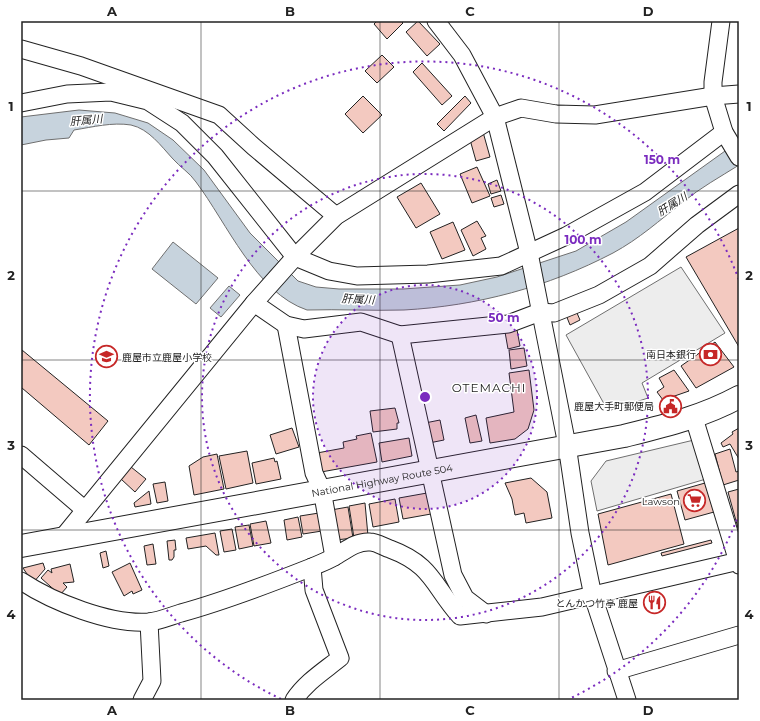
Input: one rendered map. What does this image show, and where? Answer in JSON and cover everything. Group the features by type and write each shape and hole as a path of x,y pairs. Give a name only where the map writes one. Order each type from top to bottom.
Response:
{"highway":[{"name":"National Highway Route 504","path":"21,546 63,537 567,445 624,436 694,418 713,411 739,397"}],"street":[{"path":"436,21 462,55 495,117 530,253 540,312 567,445 580,533 593,596 627,700"},
{"path":"721,21 713,82 713,96 726,135 739,157"},
{"path":"21,48 81,66 219,115 336,216"},
{"path":"21,103 67,94 111,92 148,101 182,123 215,156 295,257 329,270 358,276 428,274 501,266 566,236 644,192 726,135"},
{"path":"63,537 254,303 295,257 336,216 495,117 522,108 556,114 595,115 713,96 739,94"},
{"path":"254,303 286,325 304,329 361,322 400,335 508,324 540,312 554,313 599,294 650,266 697,225 739,194"},
{"path":"286,325 314,473 322,490 334,558"},
{"path":"400,335 453,575 465,598 486,614"},
{"path":"21,581 39,593 85,611 111,619 149,622 200,608 312,567 334,558 350,547 370,542 402,554 421,565 436,582 450,604 460,616 542,607 739,562 694,418"},
{"path":"21,455 85,510"},
{"path":"294,700 316,675 340,658 314,590 312,567"},
{"path":"142,700 152,681 149,622"},
{"path":"616,670 739,635"}],"shaded area":[{"path":"681,267 725,333 642,383 648,398 608,411 566,335"},
{"path":"694,440 706,479 597,511 591,481 606,461"}],"water":[{"name":"肝属川","path":"79,110 115,113 148,123 173,140 204,170 250,233 298,281 316,287 339,289 403,289 460,285 497,277 576,251 626,222 739,141 739,165 696,192 623,248 563,276 538,285 485,299 431,308 404,310 307,310 289,301 272,289 244,255 194,179 149,134 143,130 124,124 102,125 74,130 69,138 46,140 21,145 21,117"},
{"path":"173,242 218,278 196,304 152,269"},
{"path":"229,286 240,295 221,317 210,308"}],"building":[{"path":"377,21 401,21 403,23 387,39 374,24"},
{"path":"418,21 440,44 427,56 406,32"},
{"path":"382,55 394,67 377,83 365,71"},
{"path":"422,63 452,96 442,105 413,72"},
{"path":"363,96 382,115 363,133 345,114"},
{"path":"465,96 471,103 444,131 437,124"},
{"path":"483,132 490,157 476,161 469,136"},
{"path":"477,167 490,196 472,203 460,174"},
{"path":"497,180 501,191 491,194 488,184"},
{"path":"421,183 440,214 416,228 397,197"},
{"path":"501,195 504,204 494,207 491,198"},
{"path":"477,221 486,236 481,238 486,249 473,256 461,230"},
{"path":"453,222 465,250 442,259 430,232"},
{"path":"739,228 739,347 686,257"},
{"path":"574,306 580,320 570,325 564,310"},
{"path":"517,330 520,346 508,349 505,332"},
{"name":"南日本銀行","path":"715,342 734,367 696,388 681,366"},
{"path":"524,348 527,366 511,369 509,350"},
{"path":"22,350 108,421 89,445 22,388 21,390"},
{"path":"529,370 534,410 528,429 515,439 490,443 486,418 514,412 509,373"},
{"path":"674,370 689,391 663,400 657,392 664,387 659,378"},
{"path":"395,408 399,423 397,423 397,429 373,432 370,411"},
{"path":"476,415 482,441 470,443 465,418"},
{"path":"440,420 444,440 429,443 425,423"},
{"path":"292,428 299,447 276,454 270,435"},
{"path":"739,428 739,459 730,444 723,447 721,443 733,434 732,432"},
{"path":"371,433 377,462 321,472 317,453 344,448 343,442 357,439 356,436"},
{"path":"409,438 412,456 382,462 379,443"},
{"path":"730,449 736,472 739,471 739,480 723,485 715,454"},
{"path":"247,451 253,483 226,489 219,456"},
{"path":"217,454 224,489 194,495 189,466 203,457"},
{"path":"274,458 275,462 277,461 281,479 256,484 252,463"},
{"path":"131,467 146,479 135,492 121,479"},
{"path":"531,478 547,492 552,518 526,523 524,513 515,515 512,499 505,483"},
{"path":"165,482 168,501 157,503 153,484"},
{"name":"Lawson","path":"705,483 714,512 685,520 677,491"},
{"path":"739,489 739,528 738,528 728,492"},
{"path":"149,491 151,504 135,507 134,503"},
{"path":"427,493 431,514 403,519 399,498"},
{"path":"671,494 684,544 608,565 598,514"},
{"path":"395,499 399,522 373,527 369,504"},
{"path":"365,503 368,536 354,538 349,506"},
{"path":"348,507 353,538 336,540 331,510"},
{"path":"319,513 322,531 303,534 300,516"},
{"path":"298,517 302,537 287,540 284,520"},
{"path":"266,521 271,543 254,546 250,524"},
{"path":"249,525 253,546 239,549 235,527"},
{"path":"232,529 236,550 224,552 220,531"},
{"path":"215,533 219,555 216,555 206,546 188,549 186,538"},
{"path":"175,540 176,550 174,550 174,557 172,560 169,560 167,541"},
{"path":"711,540 712,543 662,556 661,553"},
{"path":"153,544 156,564 147,565 144,546"},
{"path":"106,551 109,566 103,568 100,553"},
{"path":"43,563 45,569 33,583 23,568"},
{"path":"130,563 142,590 133,594 132,591 124,596 112,572"},
{"path":"70,564 74,582 63,583 67,587 60,595 41,578 48,570 52,573 51,569"}],"place":[{"name":"南日本銀行","path":"711,354"},
{"name":"鹿屋市立鹿屋小学校","path":"107,357"},
{"name":"鹿屋大手町郵便局","path":"670,406"},
{"name":"Lawson","path":"695,501"},
{"name":"とんかつ竹亭 鹿屋","path":"654,603"}],"district":[{"name":"OTEMACHI","path":"489,387"}]}
